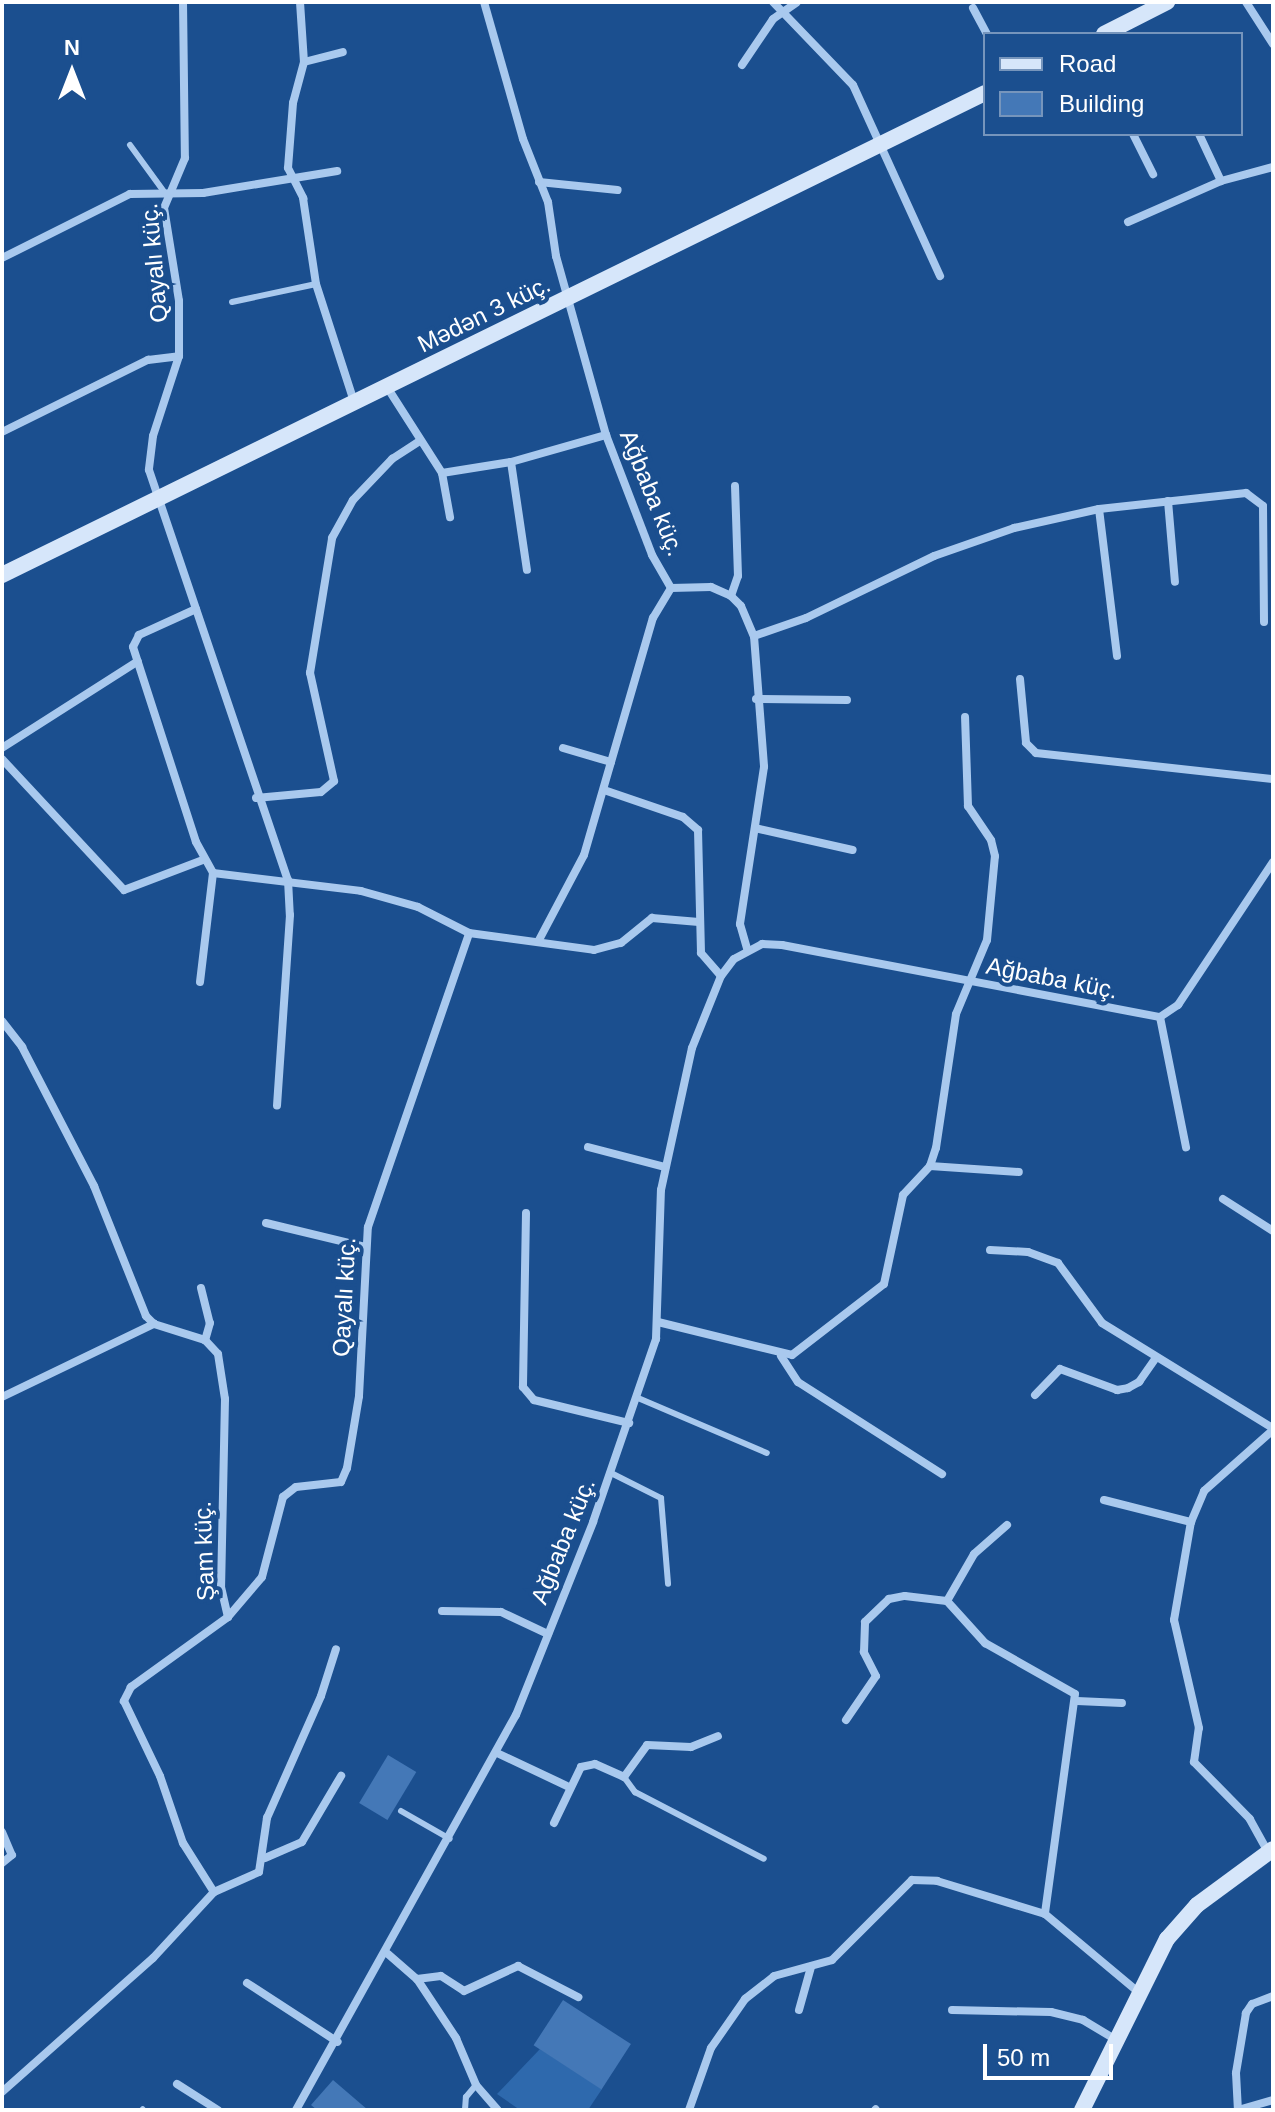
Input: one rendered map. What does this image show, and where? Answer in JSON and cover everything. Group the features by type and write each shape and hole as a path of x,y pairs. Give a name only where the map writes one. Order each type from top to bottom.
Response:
{"main road":[{"path":"1108,32 1167,2"},
{"name":"Mədən 3 küç.","path":"2,575 983,94"},
{"path":"1082,2110 1137,1991 1167,1939 1197,1905 1271,1851"}],"street":[{"name":"Qayalı küç.","path":"183,2 185,158 166,194 179,301 179,356 149,454 157,499 196,609 256,798 288,880 290,915 277,1106"},
{"path":"300,2 304,62 291,119 291,179 303,198 316,284 354,402"},
{"name":"Ağbaba küç.","path":"484,2 539,182 606,435 652,555 671,588 711,587 731,596"},
{"path":"773,2 780,14 840,68 865,105 880,146 940,276"},
{"path":"742,65 780,14 797,2"},
{"path":"1246,2 1273,44"},
{"path":"973,8 986,32"},
{"path":"304,62 343,52"},
{"path":"1134,136 1153,174"},
{"path":"1200,136 1221,181"},
{"path":"1128,222 1221,181 1273,167"},
{"path":"2,258 109,201 143,192 166,194 337,171"},
{"path":"539,182 598,184 618,190"},
{"path":"2,432 148,360 179,356"},
{"path":"387,387 418,442 442,473 450,517"},
{"path":"442,473 511,462 606,435"},
{"path":"256,798 321,792 334,781 310,673 332,538 353,500 392,459 418,442"},
{"path":"511,462 527,570"},
{"path":"735,486 738,576 731,596 741,606 754,636 756,699 764,767 740,924 747,949"},
{"path":"754,636 806,618 934,556 1024,525 1099,509 1256,496 1263,506 1265,526 1264,622"},
{"path":"1168,501 1175,582"},
{"path":"1099,509 1117,656"},
{"path":"539,940 573,882 604,790 653,618 671,588"},
{"path":"196,609 134,640 138,661 203,860 213,873 200,982"},
{"path":"2,748 138,661"},
{"path":"1020,679 1026,743 1036,753 1273,779"},
{"path":"756,699 847,700"},
{"path":"781,1356 806,1348 842,1314 876,1294 884,1284 903,1195 930,1166 956,1014 987,940 995,856 991,840 968,806 965,717"},
{"path":"563,748 611,762"},
{"path":"2,759 124,890 203,860"},
{"path":"604,790 693,822 703,849 699,922 701,953 721,976"},
{"path":"755,828 853,850"},
{"path":"1186,1147 1160,1017 1178,1005 1273,862"},
{"path":"213,873 288,880 387,897 469,933 539,940 594,950 621,943 652,918 699,922"},
{"name":"Qayalı küç.","path":"228,1617 262,1577 283,1497 296,1487 341,1482 347,1468 359,1396 365,1247 469,933"},
{"name":"Ağbaba küç.","path":"296,2110 388,1954 497,1753 611,1473 638,1398 658,1322 658,1215 665,1167 692,1048 721,976 747,949 782,945 1160,1017"},
{"path":"2,1021 56,1109 94,1186 146,1316 154,1324 205,1340 209,1313 201,1288"},
{"path":"588,1147 665,1167"},
{"path":"930,1166 1019,1172"},
{"path":"1223,1199 1273,1231"},
{"path":"526,1213 523,1387 534,1400 629,1423"},
{"path":"266,1223 365,1247"},
{"path":"990,1250 1028,1252 1058,1263 1102,1323 1155,1359 1273,1429 1213,1480 1191,1522 1174,1620 1199,1728 1194,1762 1250,1819 1271,1851"},
{"path":"658,1322 717,1333 781,1356 798,1382 942,1474"},
{"path":"2,1397 154,1324"},
{"name":"Şam küç.","path":"205,1340 218,1354 223,1372 221,1587 228,1617 131,1687 124,1701 160,1776 183,1843 214,1892"},
{"path":"1035,1395 1060,1369 1117,1390 1128,1388 1139,1382 1155,1359"},
{"path":"1104,1500 1191,1522"},
{"path":"947,1601 974,1554 1007,1525"},
{"path":"846,1720 876,1676 863,1638 871,1610 905,1596 947,1601 985,1643 1069,1690 1077,1701 1045,1914"},
{"path":"442,1611 501,1612 548,1634"},
{"path":"265,1858 267,1818 321,1696 336,1649"},
{"path":"1077,1701 1122,1703"},
{"path":"554,1823 567,1786 587,1764 624,1777 647,1745 691,1747 718,1736"},
{"path":"497,1753 567,1786"},
{"path":"2,2092 153,1958 214,1892 248,1880 265,1858 302,1842 341,1776"},
{"path":"2,1832 12,1855 2,1863"},
{"path":"689,2110 711,2048 745,1999 774,1976 811,1967 843,1952 912,1880 937,1881 1045,1914 1137,1991"},
{"path":"388,1954 417,1979 456,2038 476,2085 498,2110"},
{"path":"417,1979 441,1976 464,1991 518,1966 578,1997"},
{"path":"799,2010 811,1967"},
{"path":"247,1983 338,2042"},
{"path":"1273,1996 1252,2004 1246,2013 1236,2073 1238,2110 1273,2100"},
{"path":"952,2010 1051,2012 1083,2020 1116,2040"},
{"path":"177,2084 218,2110"}],"lane":[{"path":"130,145 166,194"},
{"path":"232,302 316,284"},
{"path":"638,1398 767,1453"},
{"path":"611,1473 661,1498 668,1584"},
{"path":"624,1777 635,1792 764,1859"},
{"path":"401,1811 450,1839"},
{"path":"465,2110 466,2097 476,2085"}],"shaded area":[{"path":"540,2049 602,2089 588,2110 520,2110 497,2094"}],"building":[{"path":"388,1755 416,1772 387,1820 359,1803"},
{"path":"563,2000 631,2044 602,2089 534,2045"},
{"path":"333,2080 368,2110 317,2110 311,2105"}]}
